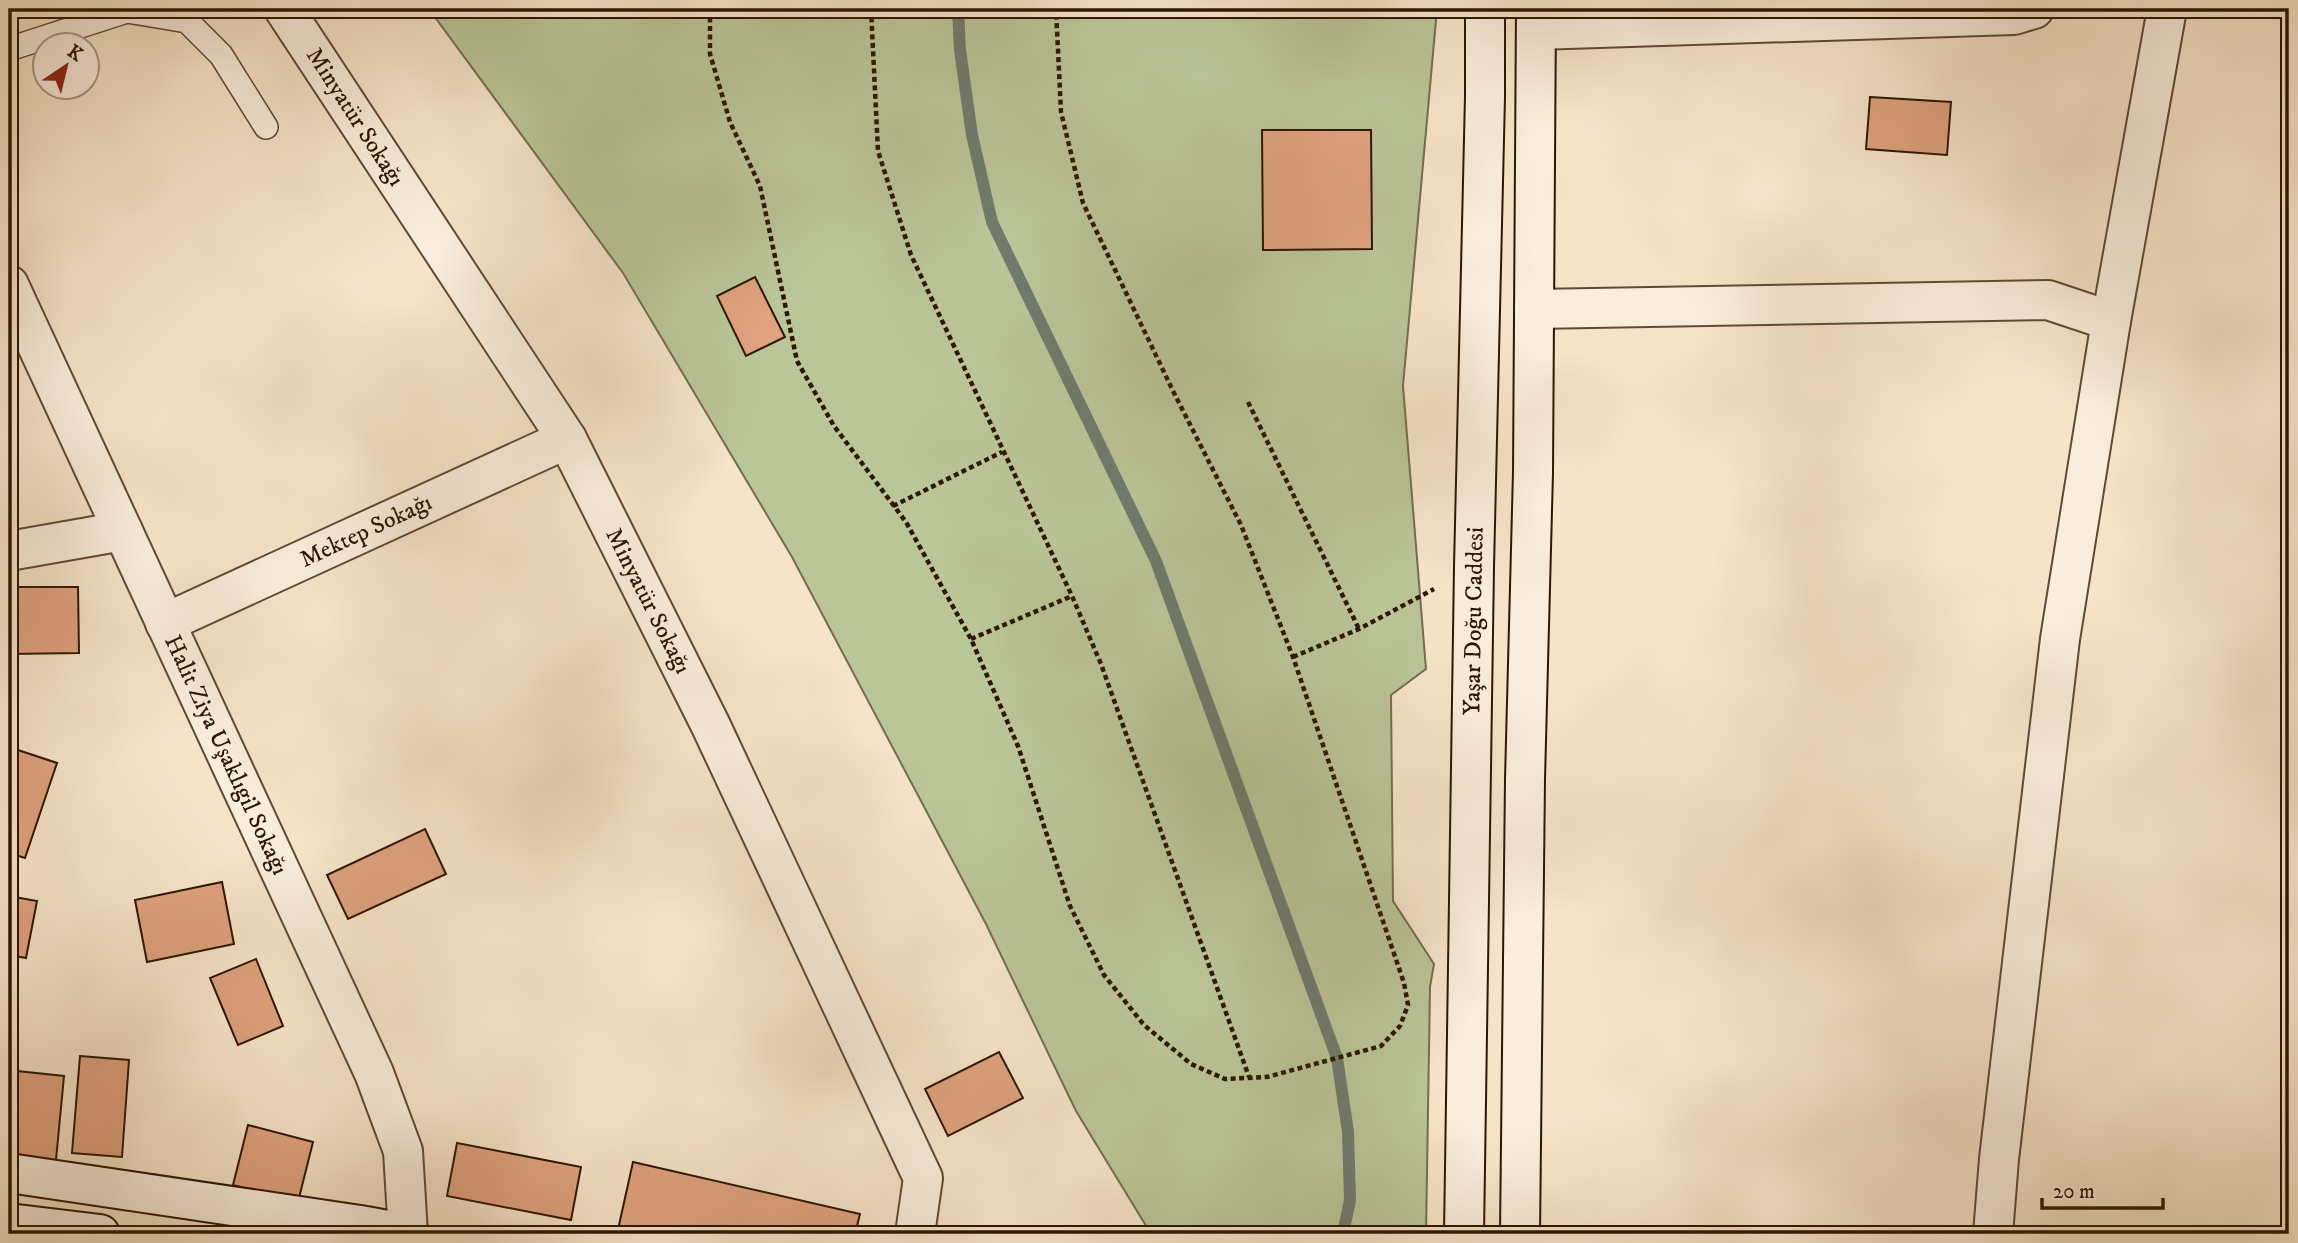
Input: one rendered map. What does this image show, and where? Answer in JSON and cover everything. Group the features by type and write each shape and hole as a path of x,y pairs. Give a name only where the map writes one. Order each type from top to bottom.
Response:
{"street":[{"name":"Minyatür Sokağı","path":"284,9 567,439 710,724 923,1178 915,1234"},
{"name":"Yaşar Doğu Caddesi","path":"1464,1234 1485,9"},
{"path":"1520,1234 1525,779 1533,472 1536,19 2014,15 2034,9"},
{"path":"1993,1234 1999,1159 2060,639 2111,321 2167,9"},
{"name":"Halit Ziya Uşaklıgil Sokağı","path":"9,285 374,1073 403,1151 409,1234"},
{"path":"1534,309 2048,300 2111,321"},
{"name":"Mektep Sokağı","path":"165,623 567,439"},
{"path":"9,551 123,531"},
{"path":"9,1173 409,1234"},
{"path":"9,1223 100,1234"}],"lane":[{"path":"9,49 127,11 187,20 221,55 266,127"}],"path":[{"path":"710,9 710,54 730,122 760,186 797,361 834,426 906,522 971,639 1018,746 1070,906 1104,975 1144,1026 1191,1064 1225,1079 1267,1077 1381,1046 1399,1026 1408,1005 1404,982 1293,657 1241,525 1083,204 1061,112 1056,9"},
{"path":"871,9 878,151 911,254 1072,596 1101,664 1249,1077"},
{"path":"1248,402 1359,629"},
{"path":"893,506 1002,452"},
{"path":"1293,657 1359,629 1474,567"},
{"path":"971,639 1072,596"}],"green space":[{"path":"429,9 1437,9 1403,386 1426,669 1391,695 1393,901 1434,964 1430,987 1426,1234 1151,1234 1076,1111 986,924 792,557 623,273"}],"building":[{"path":"1870,97 1951,102 1947,155 1866,149"},
{"path":"1262,130 1371,130 1372,249 1263,250"},
{"path":"755,277 785,337 746,356 717,296"},
{"path":"9,587 78,587 79,653 9,654"},
{"path":"9,747 57,763 25,858 9,853"},
{"path":"425,829 446,874 348,919 327,875"},
{"path":"222,882 234,944 147,962 135,900"},
{"path":"9,896 37,901 26,958 9,955"},
{"path":"256,959 283,1026 238,1045 210,978"},
{"path":"999,1052 1023,1098 948,1136 925,1089"},
{"path":"80,1056 129,1060 122,1157 72,1153"},
{"path":"17,1071 64,1076 56,1160 9,1155"},
{"path":"248,1125 313,1142 298,1202 233,1185"},
{"path":"457,1143 581,1167 571,1220 447,1196"},
{"path":"633,1162 860,1214 855,1234 617,1234"}],"waterway":[{"path":"958,9 960,50 972,135 992,222 1156,561 1337,1058 1348,1132 1350,1200 1343,1234"}]}
